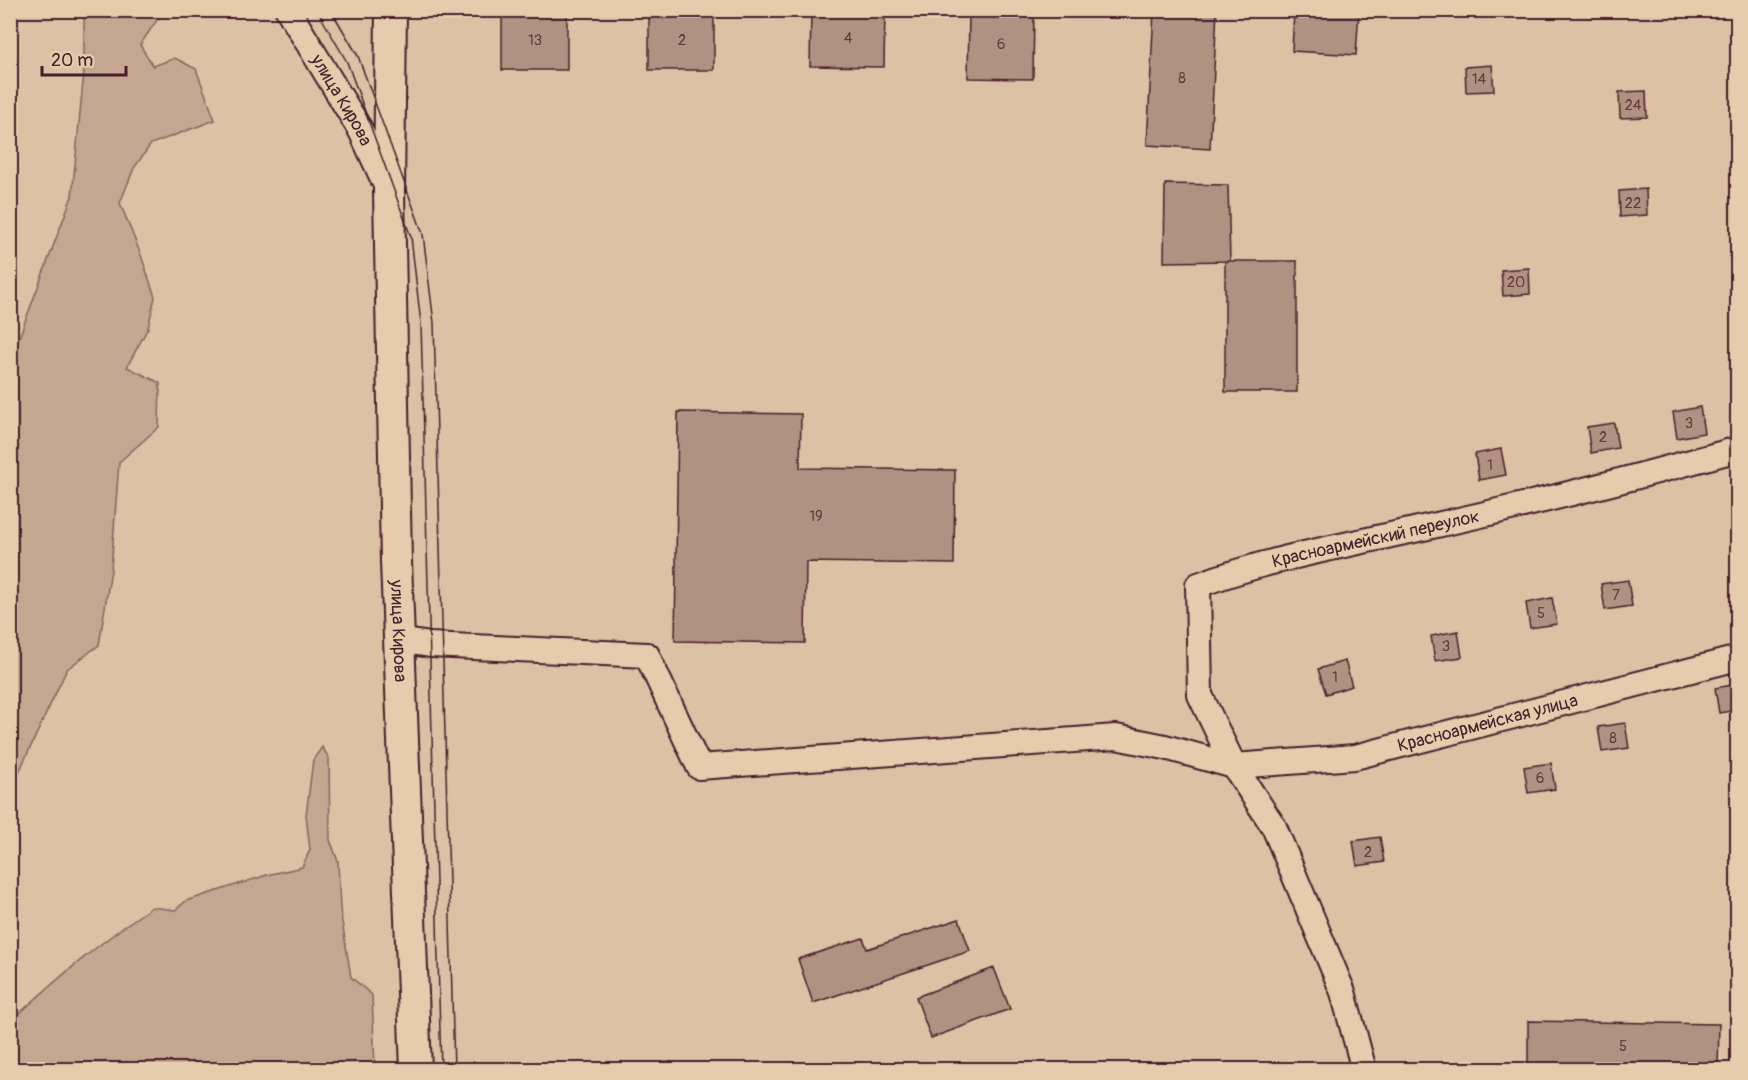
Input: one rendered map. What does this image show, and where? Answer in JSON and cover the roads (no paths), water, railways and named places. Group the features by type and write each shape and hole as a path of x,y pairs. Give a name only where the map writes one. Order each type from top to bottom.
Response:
{"street":[{"name":"улица Кирова","path":"288,10 361,131 389,192"},
{"name":"улица Кирова","path":"391,10 389,192 399,640 416,1070"},
{"name":"Красноармейский переулок","path":"1234,766 1200,695 1198,585 1235,571 1467,518 1652,473 1737,449"},
{"name":"Красноармейская улица","path":"399,640 430,645 647,655 699,766 1116,737 1166,747 1234,766 1356,757 1737,658"},
{"path":"1234,766 1275,827 1343,992 1364,1070"}],"tram line":[{"path":"317,10 347,62 411,237 421,324 441,1070"},
{"path":"331,10 358,56 423,234 434,323 454,1070"}]}
